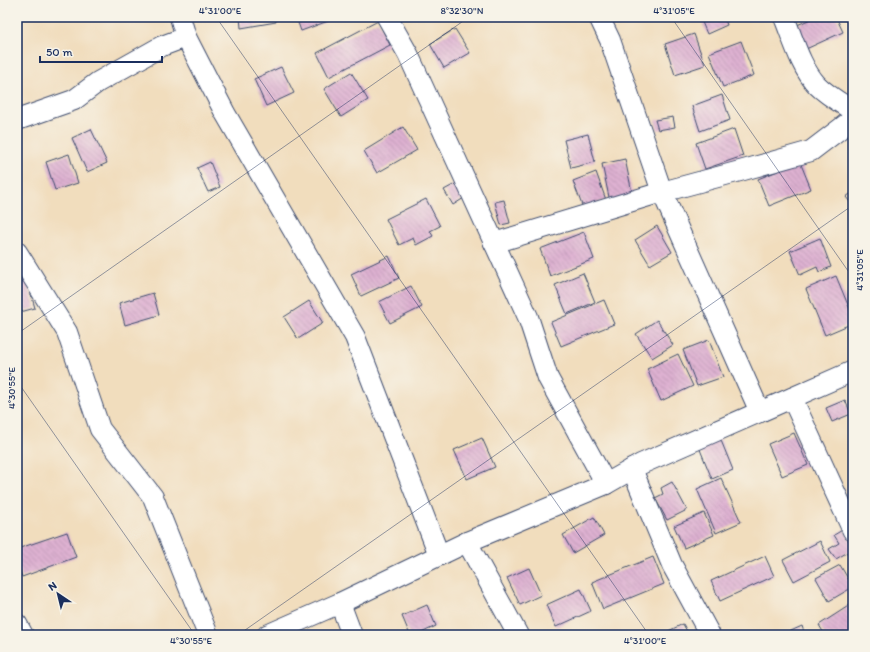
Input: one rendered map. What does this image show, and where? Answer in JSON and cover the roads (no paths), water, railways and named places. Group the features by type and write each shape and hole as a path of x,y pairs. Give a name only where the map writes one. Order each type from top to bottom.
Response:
{"street":[{"path":"180,17 186,37 225,113 356,337 439,555"},
{"path":"387,17 408,54 528,317 548,378 606,484"},
{"path":"599,17 610,40 662,192 760,412"},
{"path":"784,17 807,71 818,85 853,111"},
{"path":"17,120 74,100 98,82 162,46 186,37"},
{"path":"494,243 662,192 811,151 853,119"},
{"path":"17,252 67,332 100,429 153,497 208,635"},
{"path":"267,635 340,603 467,542 606,484 632,469 853,371"},
{"path":"792,398 853,531"},
{"path":"632,469 672,565 710,635"},
{"path":"467,542 518,635"},
{"path":"340,603 352,635"},
{"path":"17,624 23,635"}]}
